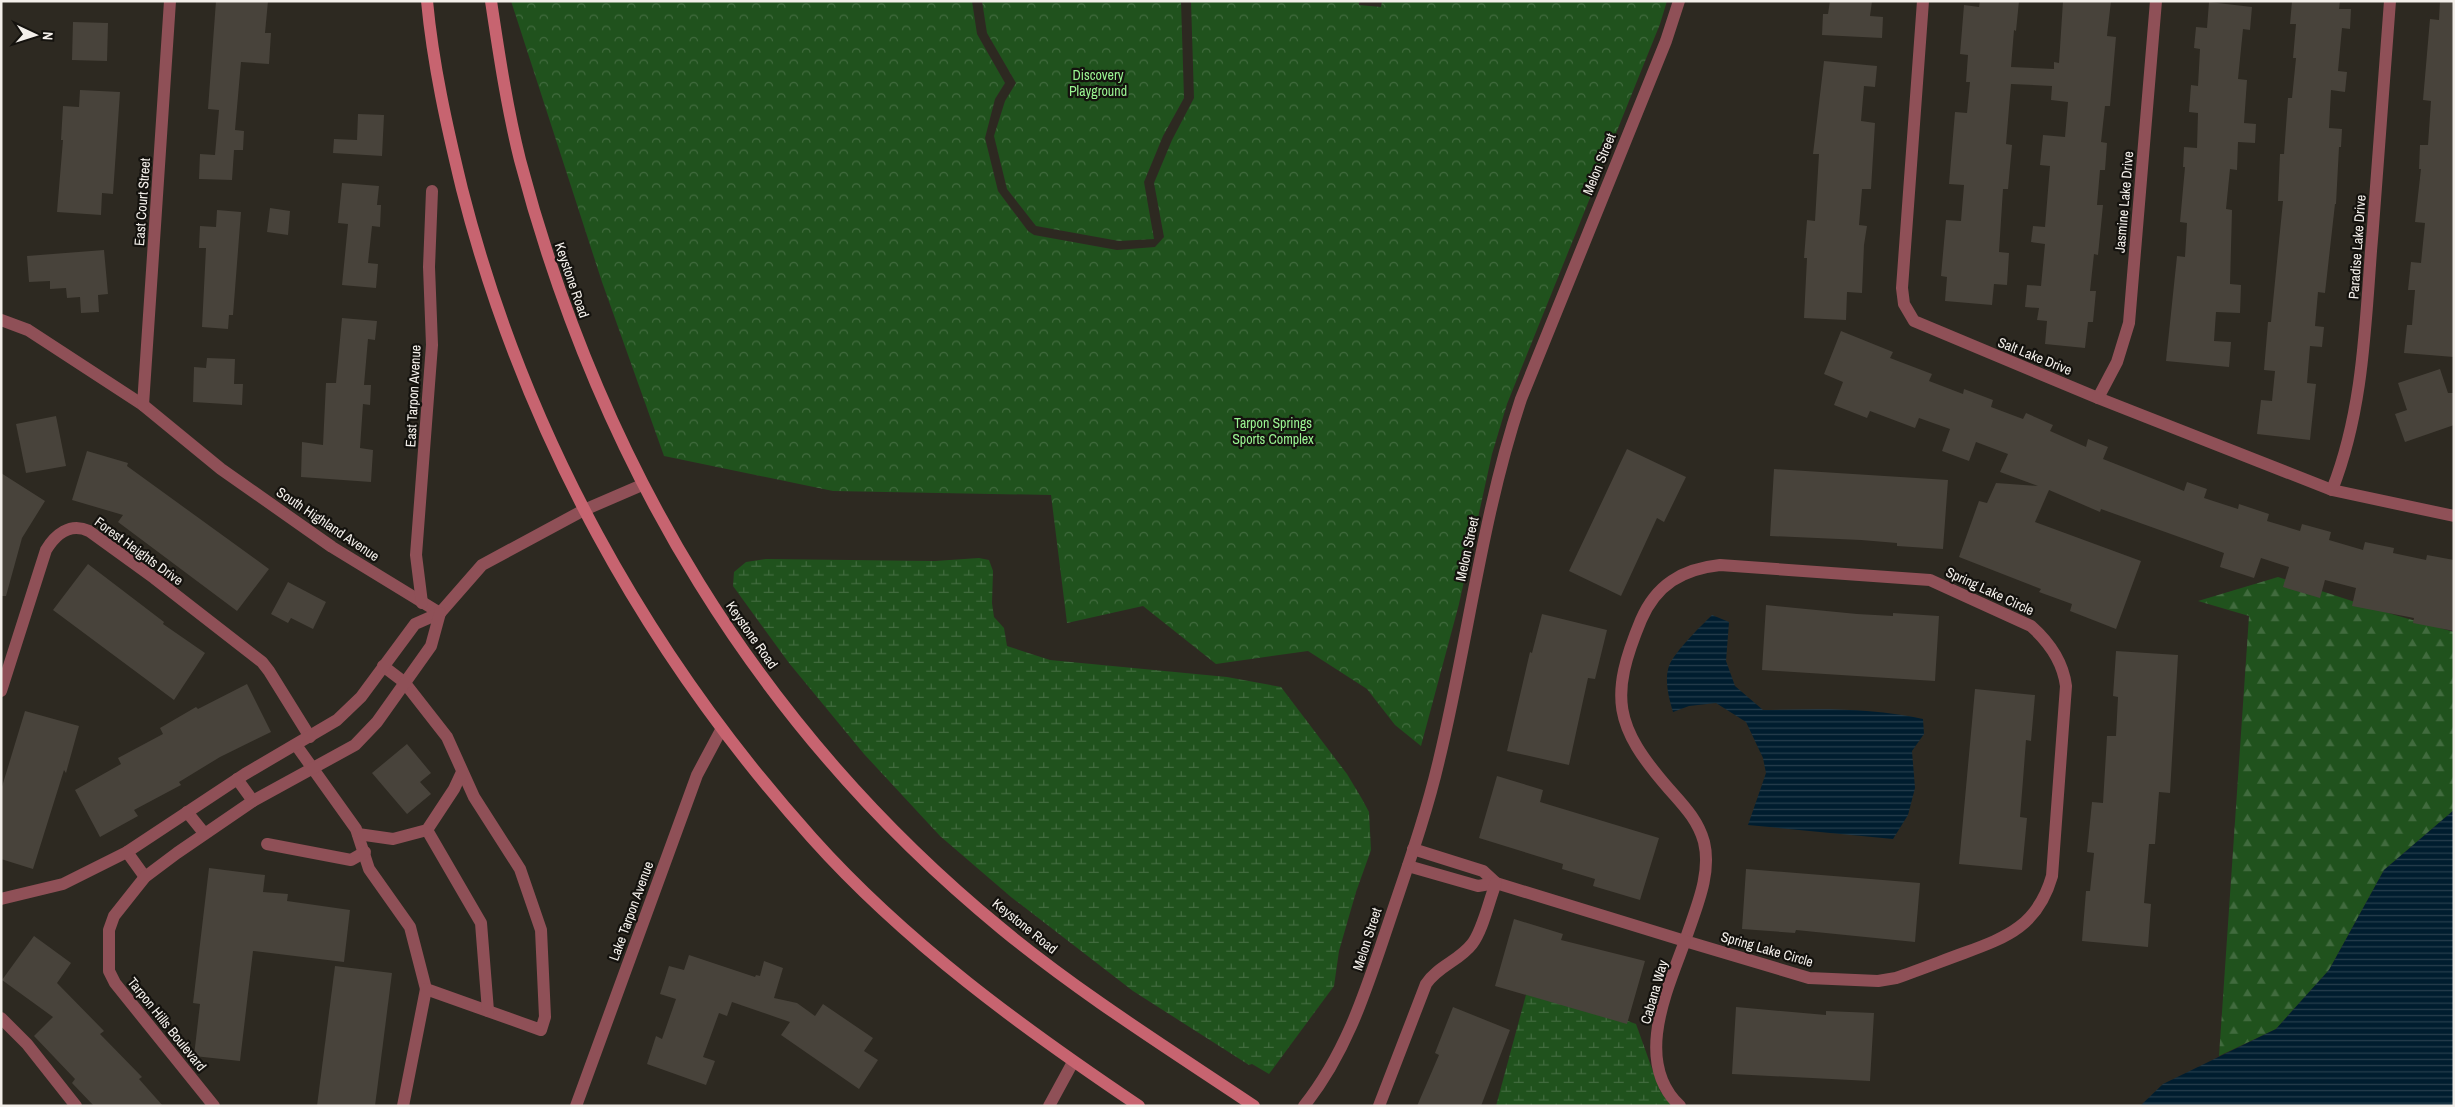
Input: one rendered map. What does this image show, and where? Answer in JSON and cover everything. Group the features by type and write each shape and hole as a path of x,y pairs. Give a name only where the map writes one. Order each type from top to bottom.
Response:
{"main road":[{"path":"427,1 446,125 484,271 534,406 584,510 624,584 721,730 813,840 897,922 999,1008 1073,1062 1139,1106"},
{"name":"Keystone Road","path":"491,1 502,77 519,156 544,245 581,351 602,402 642,485 684,561 739,644 800,725 863,799 927,863 1003,929 1082,990 1254,1106"}],"street":[{"name":"East Court Street","path":"144,405 170,1"},
{"name":"Melon Street","path":"1304,1106 1335,1059 1353,1025 1408,866 1440,759 1491,507 1514,420 1537,357 1666,41 1679,1"},
{"name":"Salt Lake Drive","path":"1923,1 1902,288 1908,313 1914,321 2098,398 2332,490 2454,516"},
{"name":"Jasmine Lake Drive","path":"2098,398 2117,362 2129,323 2156,1"},
{"name":"Paradise Lake Drive","path":"2332,490 2351,433 2362,368 2390,1"},
{"name":"East Tarpon Avenue","path":"422,603 416,555 432,345 429,262 432,191"},
{"name":"South Highland Avenue","path":"1,320 28,330 144,405 221,469 332,547 440,614"},
{"path":"1,899 63,884 127,852 237,779 337,720 361,697 415,624 440,614 482,565 584,510 642,485"},
{"name":"Forest Heights Drive","path":"1,691 46,550 60,534 70,528 79,527 89,531 154,578 262,662 270,671 310,737"},
{"name":"Spring Lake Circle","path":"1413,849 1483,871 1496,883 1685,941 1803,976 1878,981 1896,978 2006,937 2022,926 2036,910 2046,893 2052,876 2066,686 2060,662 2044,638 2031,626 1930,580 1720,565 1688,573 1658,590 1644,613 1630,645 1623,677 1620,705 1625,722 1638,748 1658,776 1694,818 1704,842 1706,869 1685,941"},
{"name":"Tarpon Hills Boulevard","path":"214,1106 123,995 109,971 108,944 114,916 145,878 204,833 252,801 355,745 377,722 431,646 440,614"},
{"path":"383,666 404,682 447,737 474,797 520,869 542,930 545,1017 541,1030 426,989"},
{"name":"Lake Tarpon Avenue","path":"576,1106 697,775 721,730"},
{"path":"296,745 358,834 369,868 410,927 426,989 403,1106"},
{"path":"358,834 393,839 427,830 454,789 462,772"},
{"path":"237,779 252,801"},
{"path":"187,812 204,833"},
{"path":"427,830 481,923 488,1011"},
{"path":"268,844 350,860 365,852"},
{"path":"127,852 145,878"},
{"name":"Spring Lake Circle","path":"1408,866 1478,886 1496,883"},
{"path":"1379,1106 1426,984 1433,974 1460,956 1473,942 1496,883"},
{"name":"Cabana Way","path":"1680,1106 1668,1091 1661,1075 1657,1061 1656,1042 1666,994 1685,941"},
{"path":"1,1018 27,1044 76,1106"},
{"path":"1049,1106 1073,1062"}],"green space":[{"name":"Tarpon Springs Sports Complex","path":"511,1 972,1 977,34 1005,83 995,99 985,138 998,191 1028,231 1034,235 1117,250 1155,247 1164,237 1154,183 1172,140 1194,98 1191,1 1359,1 1359,5 1381,7 1382,1 1667,1 1660,24 1507,404 1492,454 1459,604 1421,746 1395,725 1367,689 1308,651 1216,664 1143,606 1067,623 1051,495 833,491 664,456 602,282"},
{"name":"Discovery Playground","path":"982,1 1181,1 1184,98 1163,136 1144,182 1154,239 1119,241 1036,226 1007,189 994,136 1005,101 1016,83 987,33"},
{"path":"979,558 989,560 993,571 992,603 994,617 1004,628 1007,646 1050,660 1227,677 1281,687 1347,774 1362,799 1369,812 1371,850 1356,892 1339,951 1334,986 1269,1074 1252,1064 1249,1065 1133,991 1011,897 940,836 864,754 789,663 733,586 734,572 746,562 766,559 935,561"},
{"path":"2278,577 2454,632 2454,810 2384,870 2329,970 2276,1029 2219,1056 2249,616 2198,601"},
{"path":"1527,991 1570,1000 1636,1024 1660,1091 1673,1106 1496,1106"}],"water":[{"path":"1712,615 1729,622 1726,661 1735,686 1763,710 1823,709 1883,712 1923,719 1924,734 1912,751 1915,788 1908,815 1893,839 1748,825 1766,773 1763,758 1746,722 1716,703 1689,706 1673,712 1669,695 1667,677 1672,660 1688,639"},
{"path":"2454,810 2454,1106 2140,1106 2163,1084 2276,1029 2329,970 2384,870"}],"building":[{"path":"216,1 268,1 265,33 271,33 269,64 241,62 235,130 244,131 243,150 234,150 232,180 199,179 200,154 215,155 219,110 208,109"},
{"path":"1830,1 1872,1 1870,16 1883,17 1882,38 1822,35 1823,14 1828,14"},
{"path":"1980,1 2019,1 2011,67 2054,69 2054,62 2059,63 2063,1 2111,1 2107,36 2116,37 2110,106 2105,106 2101,142 2107,143 2105,170 2100,170 2097,205 2103,205 2098,255 2094,254 2090,291 2096,291 2093,322 2088,322 2085,348 2045,344 2047,321 2037,320 2039,308 2025,307 2027,285 2041,286 2045,244 2031,242 2033,226 2045,227 2050,166 2040,165 2043,135 2065,137 2068,102 2051,100 2052,86 2011,84 2006,144 2012,145 2008,189 2003,189 1999,252 2009,253 2007,285 1994,284 1992,305 1945,301 1947,277 1941,276 1946,220 1961,221 1964,185 1949,184 1955,112 1967,113 1970,82 1966,82 1968,55 1960,54 1964,5 1979,7"},
{"path":"2292,1 2340,1 2339,9 2351,9 2350,29 2342,28 2338,71 2347,72 2345,92 2331,90 2329,128 2342,129 2341,147 2339,147 2336,204 2325,293 2318,292 2315,326 2324,327 2322,347 2310,346 2307,383 2316,384 2310,440 2257,434 2261,400 2272,401 2275,371 2264,370 2268,322 2271,322 2283,201 2278,201 2280,154 2284,154 2288,98 2292,98 2296,58 2293,58 2296,24 2290,24"},
{"path":"2440,1 2454,1 2454,357 2404,353 2407,325 2412,325 2415,290 2408,290 2411,262 2421,263 2425,223 2415,222 2421,169 2419,169 2420,145 2428,145 2431,101 2423,100 2430,19 2439,20"},
{"path":"2209,2 2252,7 2250,30 2243,29 2238,79 2247,80 2244,123 2256,124 2255,143 2238,142 2237,170 2230,169 2226,209 2232,210 2230,284 2241,285 2240,313 2216,312 2214,341 2231,342 2229,367 2166,361 2177,256 2185,257 2187,223 2180,222 2185,167 2183,167 2184,147 2197,148 2198,113 2189,112 2191,85 2198,86 2200,49 2194,48 2196,27 2207,28"},
{"path":"73,22 108,23 107,61 72,60"},
{"path":"1824,61 1877,66 1875,87 1864,86 1861,121 1875,123 1871,189 1862,189 1859,225 1867,226 1864,245 1862,293 1847,292 1846,320 1804,318 1807,258 1804,258 1807,220 1815,221 1819,154 1813,154"},
{"path":"80,90 120,92 113,194 102,193 101,215 57,212 63,140 61,140 63,106 79,107"},
{"path":"358,114 384,115 382,156 333,153 334,139 357,140"},
{"path":"342,183 379,186 377,205 381,205 380,227 372,226 368,263 378,264 376,288 342,285 348,224 338,223"},
{"path":"270,208 290,211 288,235 267,232"},
{"path":"217,210 241,212 233,315 229,315 228,329 202,327 206,248 199,248 200,226 216,227"},
{"path":"104,250 108,294 98,295 99,312 81,313 80,297 67,298 66,288 50,289 50,281 29,282 27,256"},
{"path":"342,318 377,321 375,340 368,339 364,385 371,385 370,405 363,404 360,448 373,450 371,482 301,477 302,442 323,445 326,383 336,383"},
{"path":"1841,331 1893,352 1890,358 1932,374 1929,381 1963,394 1964,389 1993,400 1991,407 2023,419 2026,413 2053,425 2050,431 2086,447 2088,439 2108,447 2103,459 2184,491 2187,482 2207,489 2204,498 2238,509 2239,504 2269,514 2267,521 2300,531 2302,524 2331,532 2329,540 2363,550 2365,542 2394,548 2393,553 2426,560 2427,555 2454,560 2454,631 2413,623 2414,618 2352,606 2356,588 2325,580 2320,598 2283,587 2289,567 2261,558 2254,578 2220,567 2224,553 2101,509 2100,512 2049,490 2035,522 2141,561 2116,629 2070,611 2072,604 2039,592 2041,589 1959,557 1979,501 1987,503 1996,483 2038,486 2000,472 2008,454 1976,442 1969,461 1942,451 1950,429 1919,418 1915,428 1870,411 1867,418 1834,405 1843,382 1824,374"},
{"path":"207,358 235,359 234,384 243,384 242,405 193,402 194,367 206,368"},
{"path":"2440,369 2448,393 2454,393 2454,425 2405,442 2395,414 2407,410 2398,383"},
{"path":"56,416 66,466 26,473 16,424"},
{"path":"1627,449 1686,477 1664,522 1657,518 1621,596 1569,571"},
{"path":"87,451 128,463 127,466 269,569 237,611 118,522 123,515 72,500"},
{"path":"1774,469 1948,480 1943,549 1897,546 1897,543 1861,540 1770,536"},
{"path":"1,473 45,501 22,538 6,596 1,596"},
{"path":"88,564 164,622 163,624 205,653 174,700 53,610"},
{"path":"288,582 326,602 313,629 291,618 288,623 271,614"},
{"path":"1766,605 1857,614 1893,616 1893,613 1939,616 1935,681 1762,670"},
{"path":"1542,614 1607,630 1595,679 1588,678 1569,765 1507,751 1530,652 1532,653"},
{"path":"2116,651 2178,655 2170,793 2159,792 2155,844 2149,844 2144,903 2151,904 2148,947 2082,941 2086,891 2090,891 2094,853 2087,852 2092,802 2103,803 2107,736 2116,736 2118,697 2113,696"},
{"path":"247,684 271,732 220,757 179,782 181,785 134,810 138,816 100,837 75,790 121,764 118,758 163,734 160,728 196,707 198,709"},
{"path":"1975,689 2035,695 2031,741 2026,740 2020,817 2027,818 2022,870 1959,864"},
{"path":"25,711 79,726 66,773 64,770 33,869 1,859 1,790"},
{"path":"407,744 431,773 420,782 431,794 407,814 372,773"},
{"path":"1497,776 1543,790 1540,802 1659,838 1640,900 1593,886 1595,879 1562,869 1563,864 1479,838"},
{"path":"209,868 265,875 263,892 288,894 287,901 350,910 344,962 253,951 240,1061 194,1056 200,1004 193,1003"},
{"path":"1746,869 1920,883 1915,942 1796,930 1795,933 1742,929"},
{"path":"1514,919 1563,934 1561,940 1645,961 1627,1024 1495,986"},
{"path":"34,936 71,963 57,983 104,1031 100,1034 142,1077 139,1079 163,1106 94,1106 72,1083 75,1079 34,1036 53,1017 2,980"},
{"path":"689,955 755,977 756,975 760,976 764,961 783,968 774,998 797,1003 815,1016 823,1004 873,1038 864,1051 878,1060 859,1089 781,1035 790,1022 732,1002 727,1016 719,1013 703,1057 715,1061 706,1085 647,1064 656,1036 662,1039 676,999 660,994 669,966 684,970"},
{"path":"335,966 392,973 375,1106 317,1106"},
{"path":"1453,1007 1510,1030 1481,1106 1417,1106 1439,1055 1435,1053"},
{"path":"1736,1007 1826,1015 1826,1011 1874,1013 1870,1081 1732,1074"}]}
